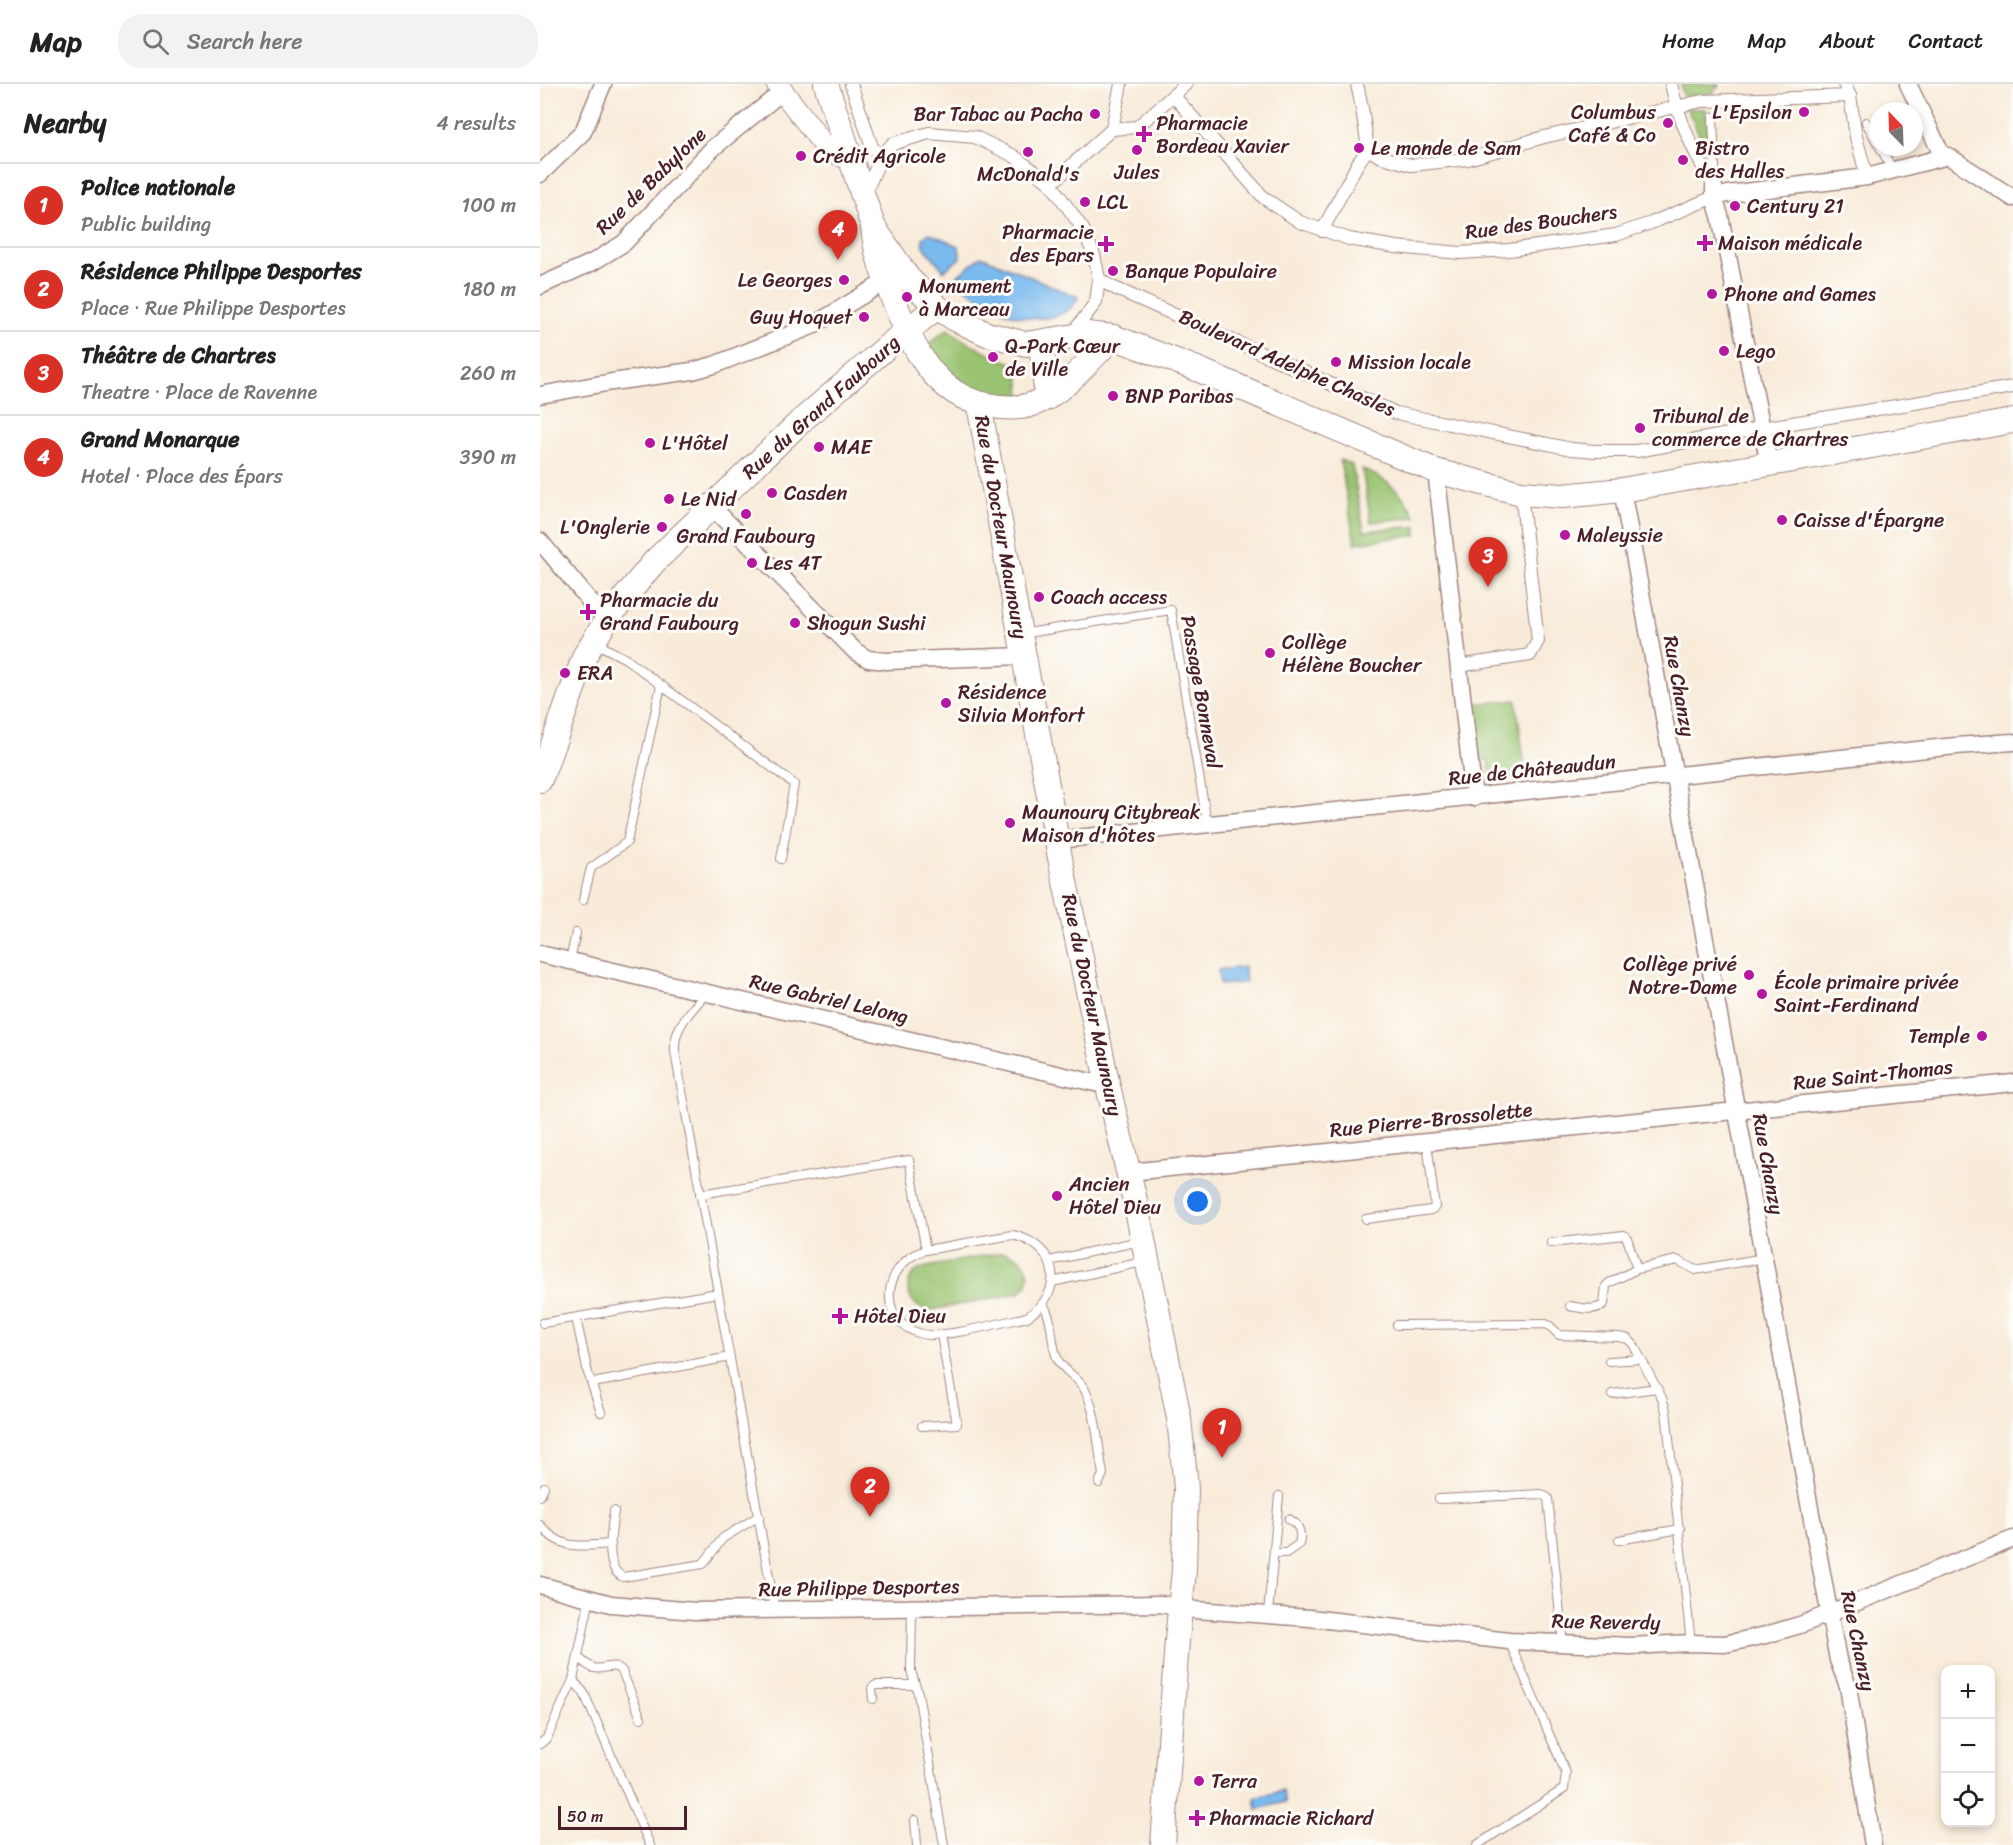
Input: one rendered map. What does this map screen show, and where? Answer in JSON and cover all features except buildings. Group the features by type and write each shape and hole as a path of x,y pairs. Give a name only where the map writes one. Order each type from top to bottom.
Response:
{"main road":[{"path":"826,84 873,226 874,248 906,331 920,358 955,394 979,404 999,408 1031,405 1047,398 1059,389 1113,337"},
{"name":"Boulevard Adelphe Chasles","path":"873,226 908,278 937,307 955,319 987,334 1026,344 1087,334 1113,337 1208,374 1436,471 1521,493 1563,496 1622,490 2013,421"},
{"name":"Rue du Grand Faubourg","path":"540,780 585,655 608,618 654,562 801,422 937,307"},
{"path":"1041,343 1047,398"},
{"name":"Rue du Docteur Maunoury","path":"979,404 1057,840 1108,1086 1129,1172 1179,1418 1186,1488 1184,1570 1163,1845"}],"street":[{"path":"540,174 583,132 603,84"},
{"path":"851,84 872,147 880,157"},
{"path":"1051,184 1112,129 1121,84"},
{"path":"1112,129 1137,127 1186,84"},
{"path":"1322,231 1358,163 1368,149 1357,84"},
{"path":"1671,84 1676,108 1714,192 1769,465"},
{"path":"1908,84 1945,156 2013,198"},
{"path":"780,87 827,149 849,159"},
{"name":"Rue de Babylone","path":"540,286 593,262 624,243 713,148 780,87"},
{"path":"1368,149 1379,156 1411,165 1468,159 1544,138 1702,101 1847,90 1867,177"},
{"name":"Rue des Bouchers","path":"1173,95 1264,198 1300,222 1349,239 1460,253 1509,250 1616,235 1652,223 1714,192"},
{"path":"864,198 880,157 892,144 929,134 975,137 1014,156 1051,184 1083,229 1094,255 1099,279 1096,302 1070,337"},
{"path":"1714,192 1728,194 1867,177 1945,156"},
{"name":"Boulevard Adelphe Chasles","path":"1099,279 1123,292 1385,408 1497,435 1595,451 1637,451 1761,428 2013,387"},
{"path":"540,394 692,371 714,365 812,326 886,281"},
{"path":"1436,471 1474,798"},
{"name":"Rue Chanzy","path":"1622,490 1838,1660 1848,1686 1873,1845"},
{"path":"1458,666 1530,655 1538,641 1521,493"},
{"path":"712,507 855,651 868,659 886,661 1022,645"},
{"path":"540,541 594,606 608,618"},
{"name":"Rue de Châteaudun","path":"1057,840 2013,742"},
{"name":"Rue Gabriel Lelong","path":"540,954 1108,1086"},
{"name":"Rue Saint-Thomas","path":"1737,1109 2013,1083"},
{"name":"Rue Pierre-Brossolette","path":"1129,1172 1737,1109"},
{"name":"Rue Reverdy","path":"1181,1606 1196,1610 1268,1614 1509,1641 1630,1646 1725,1644 1766,1635 1830,1614 2013,1539"},
{"name":"Rue Philippe Desportes","path":"540,1585 611,1604 695,1611 1160,1604 1181,1606"}],"lane":[{"path":"1713,117 1716,168 1714,192"},
{"path":"1866,122 1869,127"},
{"path":"1885,156 1893,170"},
{"name":"Passage Bonneval","path":"1022,645 1171,610 1207,823"},
{"path":"594,642 626,660 794,784 781,859"},
{"path":"583,900 591,867 627,842 661,685"},
{"path":"570,961 576,933"},
{"path":"706,992 677,1031 674,1040 775,1610"},
{"path":"1366,1219 1431,1210 1435,1206 1427,1142"},
{"path":"700,1194 909,1160 926,1250"},
{"path":"1012,1235 1032,1241 1040,1247 1049,1261 1052,1282 1049,1295 1043,1304 1028,1317 940,1335 920,1334 902,1323 896,1315 890,1295 893,1275 899,1266 915,1253 926,1250 1012,1235"},
{"path":"1551,1243 1624,1235 1637,1269"},
{"path":"1049,1261 1145,1251"},
{"path":"1052,1282 1145,1251"},
{"path":"1569,1306 1594,1310 1600,1307 1604,1304 1606,1286 1609,1282 1637,1269 1677,1260 1695,1270 1764,1258"},
{"path":"543,1323 718,1293"},
{"path":"1043,1304 1050,1315 1056,1357 1060,1365 1076,1377 1091,1401 1102,1474 1099,1484"},
{"path":"576,1318 588,1373 601,1412"},
{"path":"1397,1325 1546,1324 1559,1335 1619,1337 1628,1339 1633,1344 1662,1398 1668,1425 1691,1643"},
{"path":"922,1426 957,1424 940,1335"},
{"path":"592,1383 730,1357"},
{"path":"1609,1361 1641,1359"},
{"path":"1612,1394 1657,1388"},
{"path":"540,1496 544,1487"},
{"path":"1439,1499 1541,1494 1548,1498 1563,1644"},
{"path":"1268,1614 1279,1496"},
{"path":"614,1511 610,1544 614,1567 617,1574 623,1577 698,1566 706,1561 723,1538 759,1516"},
{"path":"1274,1553 1286,1553 1299,1544 1300,1530 1296,1523 1289,1519"},
{"path":"540,1525 557,1541 574,1546 610,1544"},
{"path":"1619,1540 1680,1529"},
{"path":"540,1744 548,1738 573,1680 590,1598"},
{"path":"912,1608 911,1671 944,1845"},
{"path":"1477,1845 1564,1789 1566,1773 1509,1641"},
{"path":"578,1657 596,1669 618,1667 622,1671 641,1718"},
{"path":"573,1680 584,1693 650,1845"},
{"path":"873,1699 872,1688 876,1684 915,1685"},
{"path":"915,1820 917,1845"}],"green space":[{"path":"1681,84 1718,84 1718,88 1714,89 1714,93 1683,96"},
{"path":"1687,108 1706,109 1709,150 1706,150"},
{"path":"948,329 981,350 1018,365 1021,395 982,393 955,378 926,346"},
{"path":"1340,460 1352,465 1364,531 1417,526 1417,535 1355,543"},
{"path":"1362,469 1379,477 1400,493 1415,517 1371,522"},
{"path":"1516,700 1526,776 1491,780 1488,760 1481,761 1473,704"},
{"path":"1003,1252 1018,1258 1027,1268 1028,1281 1019,1293 927,1311 920,1308 910,1297 908,1284 915,1272 922,1268"}],"water":[{"path":"929,233 959,246 960,258 944,271 923,244 923,238"},
{"path":"981,256 1078,297 1068,310 1053,317 1025,318 1000,310 976,296 954,279"},
{"path":"1244,967 1246,982 1220,985 1218,970"},
{"path":"1283,1791 1286,1802 1257,1809 1255,1798"}],"place":[{"name":"L'Epsilon","path":"1804,112"},
{"name":"Bar Tabac au Pacha","path":"1095,114"},
{"name":"Columbus Café & Co","path":"1668,123"},
{"name":"Pharmacie Bordeau Xavier","path":"1144,134"},
{"name":"Le monde de Sam","path":"1359,148"},
{"name":"Jules","path":"1137,150"},
{"name":"McDonald's","path":"1028,152"},
{"name":"Crédit Agricole","path":"801,156"},
{"name":"Bistro des Halles","path":"1683,160"},
{"name":"LCL","path":"1085,202"},
{"name":"Century 21","path":"1735,206"},
{"name":"Maison médicale","path":"1705,243"},
{"name":"Pharmacie des Epars","path":"1106,244"},
{"name":"Grand Monarque","path":"838,260"},
{"name":"Banque Populaire","path":"1113,271"},
{"name":"Le Georges","path":"844,280"},
{"name":"Phone and Games","path":"1712,294"},
{"name":"Monument à Marceau","path":"907,297"},
{"name":"Guy Hoquet","path":"864,317"},
{"name":"Lego","path":"1724,351"},
{"name":"Q-Park Cœur de Ville","path":"993,357"},
{"name":"Mission locale","path":"1336,362"},
{"name":"BNP Paribas","path":"1113,396"},
{"name":"Tribunal de commerce de Chartres","path":"1640,428"},
{"name":"L'Hôtel","path":"650,443"},
{"name":"MAE","path":"819,447"},
{"name":"Casden","path":"772,493"},
{"name":"Le Nid","path":"669,499"},
{"name":"Grand Faubourg","path":"746,514"},
{"name":"Caisse d'Épargne","path":"1782,520"},
{"name":"L'Onglerie","path":"662,527"},
{"name":"Maleyssie","path":"1565,535"},
{"name":"Les 4T","path":"752,563"},
{"name":"Théâtre de Chartres","path":"1488,587"},
{"name":"Coach access","path":"1039,597"},
{"name":"Pharmacie du Grand Faubourg","path":"588,612"},
{"name":"Shogun Sushi","path":"795,623"},
{"name":"Collège Hélène Boucher","path":"1270,653"},
{"name":"ERA","path":"565,673"},
{"name":"Résidence Silvia Monfort","path":"946,703"},
{"name":"Maunoury Citybreak Maison d'hôtes","path":"1010,823"},
{"name":"Collège privé Notre-Dame","path":"1749,975"},
{"name":"École primaire privée Saint-Ferdinand","path":"1762,994"},
{"name":"Temple","path":"1982,1036"},
{"name":"Ancien Hôtel Dieu","path":"1057,1196"},
{"name":"Hôtel Dieu","path":"840,1316"},
{"name":"Police nationale","path":"1222,1458"},
{"name":"Résidence Philippe Desportes","path":"870,1517"},
{"name":"Terra","path":"1199,1781"},
{"name":"Pharmacie Richard","path":"1197,1818"}]}
